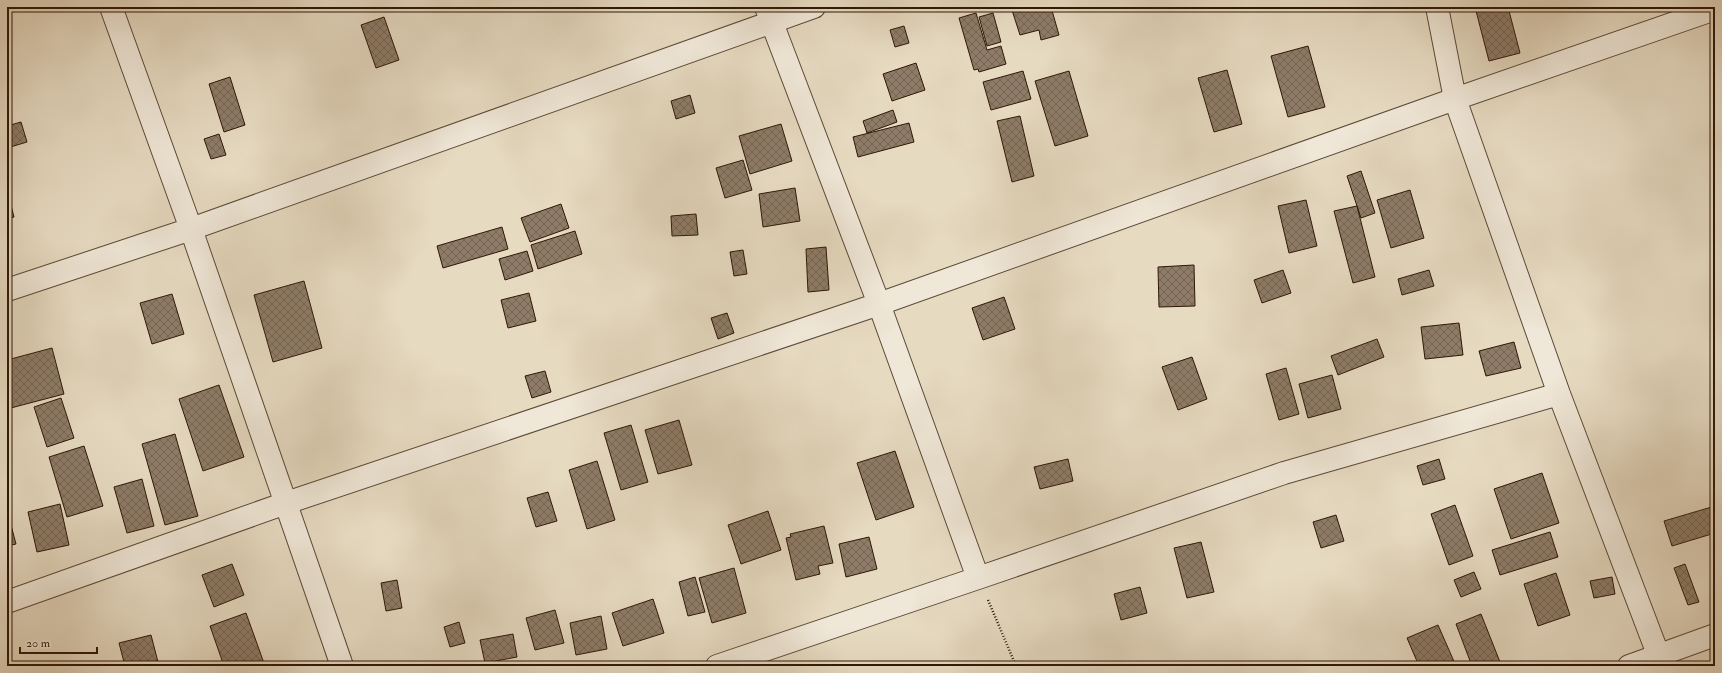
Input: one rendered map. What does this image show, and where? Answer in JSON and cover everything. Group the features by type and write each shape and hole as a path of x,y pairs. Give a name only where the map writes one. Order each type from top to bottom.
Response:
{"street":[{"path":"111,7 191,229 342,666"},
{"path":"7,290 191,229 768,15 814,7"},
{"path":"1436,7 1455,99 1559,394 1658,654"},
{"path":"7,602 286,503 879,304 1455,99 1715,9"},
{"path":"768,15 879,304 978,578"},
{"path":"717,666 1284,473 1559,394"},
{"path":"1629,666 1658,654 1715,635"}],"path":[{"path":"978,578 1016,666"}],"building":[{"path":"1011,7 1051,7 1059,35 1041,40 1039,30 1020,35"},
{"path":"1475,7 1508,7 1520,53 1489,61"},
{"path":"976,13 987,50 1001,46 1006,64 979,72 978,69 974,70 959,18"},
{"path":"993,13 1001,42 987,46 979,17"},
{"path":"384,17 399,60 376,68 361,25"},
{"path":"904,26 909,43 895,47 890,30"},
{"path":"1308,46 1325,107 1288,117 1271,56"},
{"path":"916,63 925,90 892,101 883,74"},
{"path":"1227,70 1242,124 1214,132 1198,78"},
{"path":"1023,71 1031,99 991,110 983,82"},
{"path":"1069,71 1088,136 1055,146 1035,81"},
{"path":"230,77 245,125 224,132 209,84"},
{"path":"690,95 695,113 676,119 671,101"},
{"path":"893,110 897,122 867,133 863,121"},
{"path":"1020,116 1034,176 1012,182 997,121"},
{"path":"21,122 27,142 7,148 7,126"},
{"path":"909,123 914,142 858,157 853,137"},
{"path":"781,124 792,161 750,174 739,136"},
{"path":"219,134 226,155 211,159 204,139"},
{"path":"743,160 752,190 725,198 716,168"},
{"path":"7,169 11,181 7,182"},
{"path":"1361,171 1375,213 1361,218 1347,176"},
{"path":"795,188 800,221 763,227 759,194"},
{"path":"1410,190 1424,238 1391,248 1377,200"},
{"path":"9,198 14,217 7,219 7,199"},
{"path":"1306,200 1317,246 1289,253 1278,206"},
{"path":"561,204 569,228 530,242 521,218"},
{"path":"1357,206 1375,277 1353,283 1334,211"},
{"path":"696,214 698,235 672,236 671,216"},
{"path":"502,227 508,249 443,268 437,246"},
{"path":"575,231 582,254 538,269 531,245"},
{"path":"826,247 829,290 808,292 806,249"},
{"path":"743,250 747,274 734,276 730,252"},
{"path":"527,251 533,271 505,280 499,259"},
{"path":"1194,265 1195,306 1159,307 1158,267"},
{"path":"1283,270 1291,293 1262,303 1254,280"},
{"path":"1429,270 1434,286 1402,295 1398,279"},
{"path":"304,281 322,348 273,362 254,295"},
{"path":"529,293 536,321 508,328 501,300"},
{"path":"172,294 184,334 152,344 140,303"},
{"path":"1004,297 1015,329 983,340 972,308"},
{"path":"727,313 734,333 718,339 711,318"},
{"path":"1459,323 1463,355 1425,359 1421,327"},
{"path":"1377,339 1384,357 1338,375 1331,356"},
{"path":"1514,342 1521,368 1486,376 1479,351"},
{"path":"52,348 64,394 7,409 7,360"},
{"path":"1192,357 1207,399 1178,410 1162,367"},
{"path":"1286,368 1299,414 1279,420 1266,374"},
{"path":"545,371 551,392 532,398 525,376"},
{"path":"1332,375 1341,409 1308,418 1299,384"},
{"path":"219,385 244,457 203,471 179,399"},
{"path":"61,398 74,438 47,447 34,407"},
{"path":"679,420 692,465 658,474 645,430"},
{"path":"631,425 648,482 621,490 604,433"},
{"path":"175,434 198,516 165,525 142,444"},
{"path":"84,446 103,506 67,517 49,457"},
{"path":"895,451 914,507 876,520 857,463"},
{"path":"1068,459 1073,481 1040,489 1034,467"},
{"path":"1439,459 1445,479 1423,485 1417,466"},
{"path":"597,461 615,520 587,529 569,470"},
{"path":"1542,473 1559,523 1511,539 1494,489"},
{"path":"142,479 154,526 127,533 114,487"},
{"path":"548,492 557,521 536,527 527,498"},
{"path":"60,504 69,545 37,552 28,512"},
{"path":"1455,505 1473,556 1449,565 1431,514"},
{"path":"1715,506 1715,533 1672,546 1664,521"},
{"path":"7,510 16,544 7,546"},
{"path":"768,511 781,550 741,564 728,525"},
{"path":"1336,515 1344,541 1321,548 1313,522"},
{"path":"824,526 833,563 818,566 820,574 796,580 786,538 791,537 790,534"},
{"path":"1550,532 1558,557 1500,575 1492,550"},
{"path":"869,537 877,569 846,577 839,544"},
{"path":"1201,542 1214,592 1187,598 1174,548"},
{"path":"232,564 244,595 214,607 202,575"},
{"path":"1685,564 1699,602 1688,605 1674,568"},
{"path":"734,568 746,613 712,623 699,578"},
{"path":"1474,572 1481,589 1461,597 1454,580"},
{"path":"1556,573 1570,615 1538,626 1524,584"},
{"path":"695,577 705,612 688,616 679,582"},
{"path":"1612,577 1615,594 1594,598 1590,581"},
{"path":"397,580 402,608 386,611 381,583"},
{"path":"1140,587 1147,613 1121,620 1114,594"},
{"path":"653,599 664,633 623,646 612,613"},
{"path":"555,610 564,643 535,650 526,618"},
{"path":"246,613 265,666 224,666 210,626"},
{"path":"1481,614 1500,662 1490,666 1472,666 1456,624"},
{"path":"601,616 607,649 576,655 570,623"},
{"path":"459,622 465,643 450,647 444,627"},
{"path":"1438,625 1456,666 1419,666 1407,638"},
{"path":"513,634 517,657 485,663 480,640"},
{"path":"151,635 159,666 125,666 119,643"}]}
